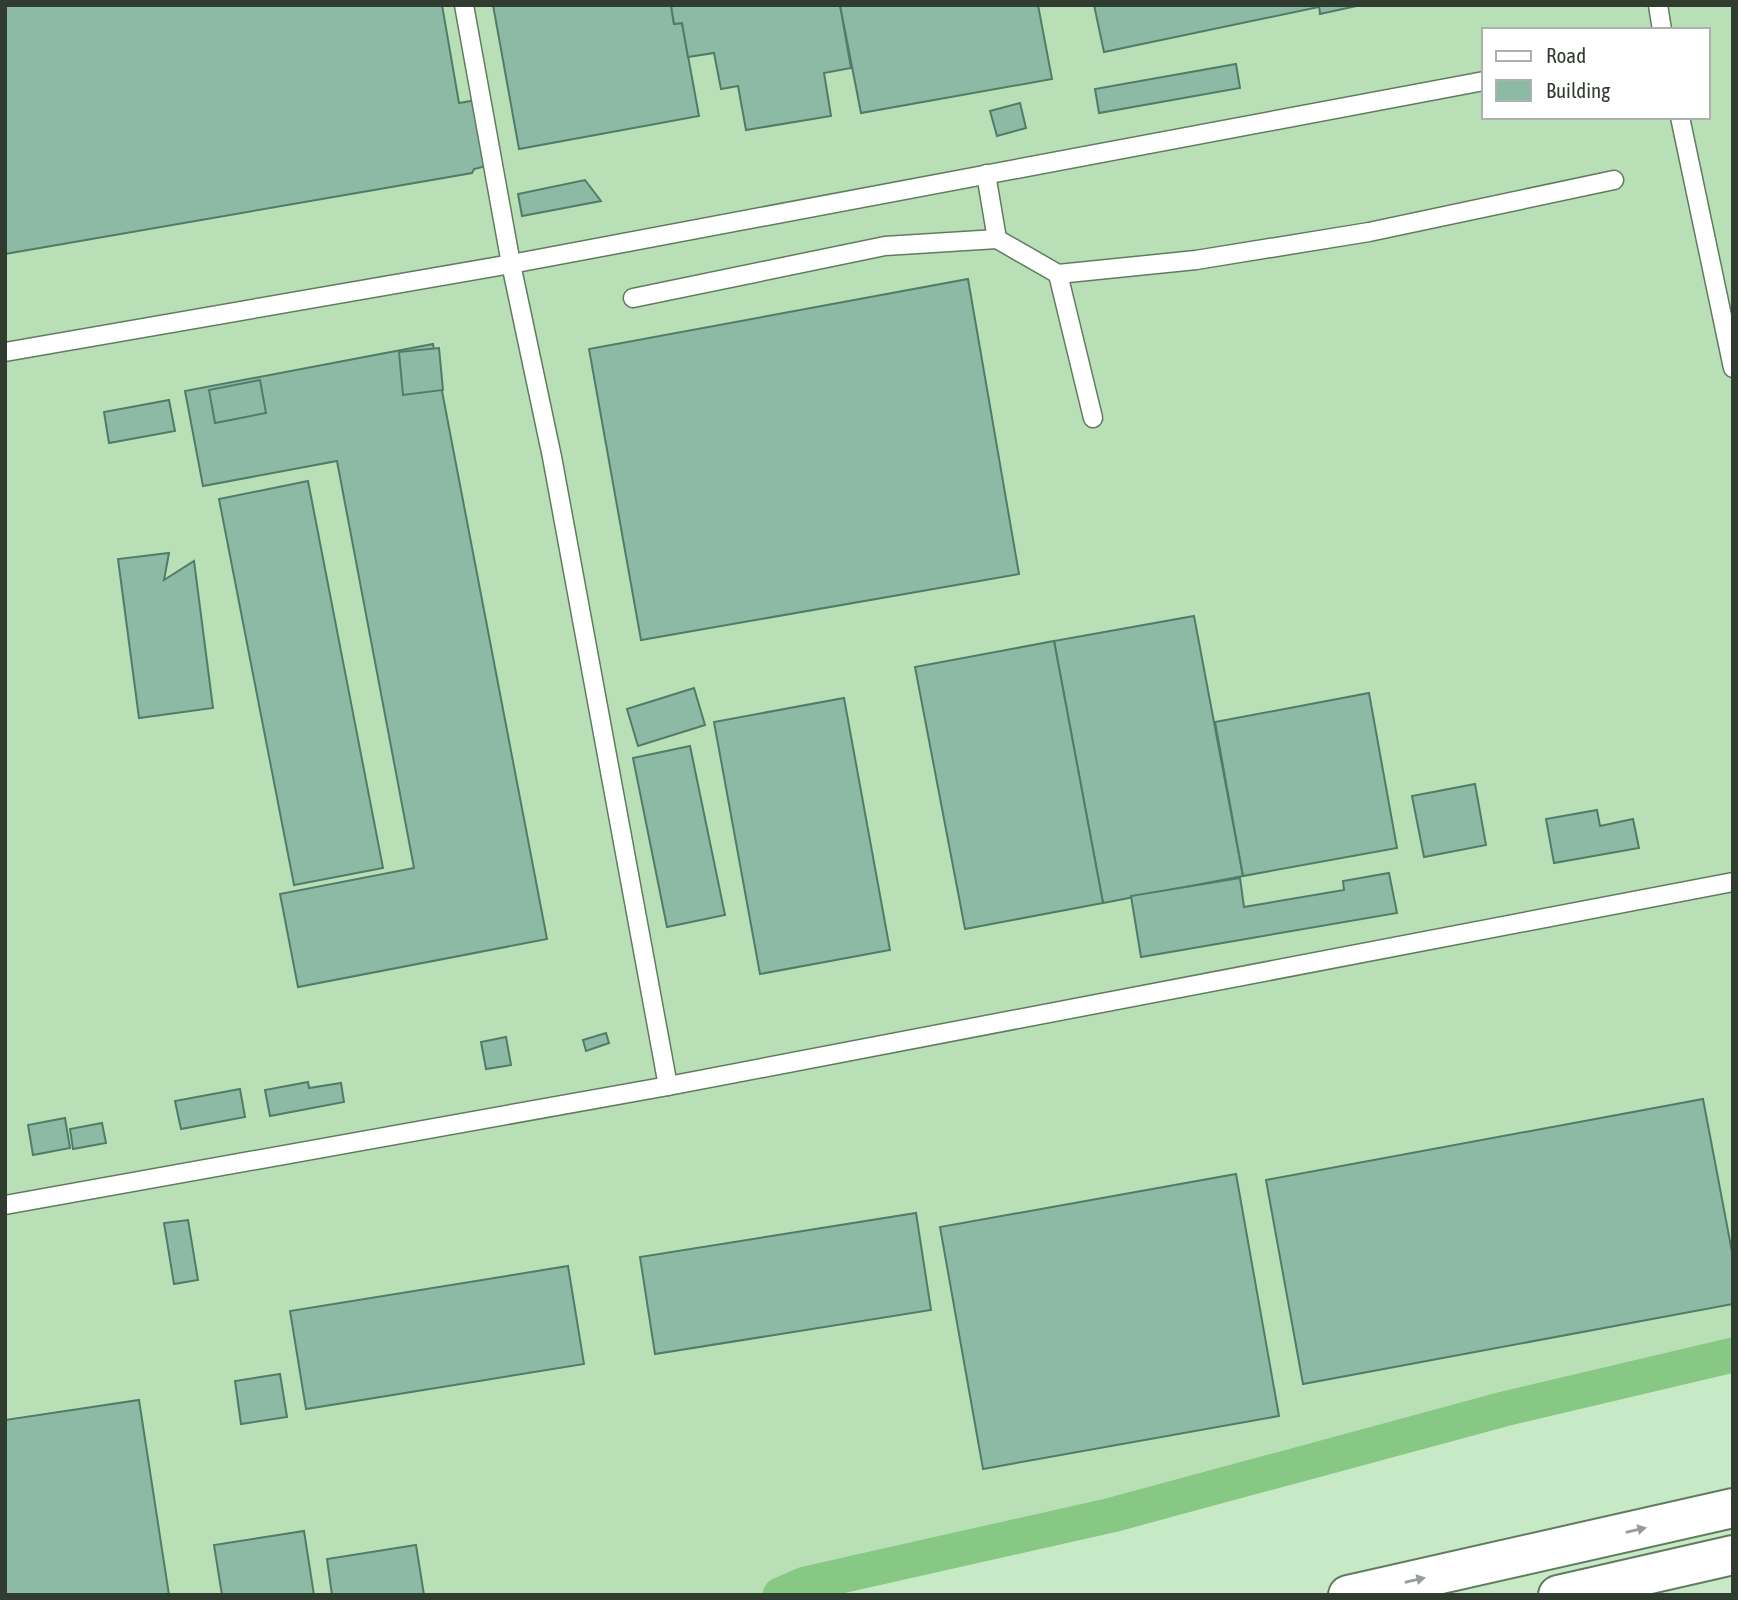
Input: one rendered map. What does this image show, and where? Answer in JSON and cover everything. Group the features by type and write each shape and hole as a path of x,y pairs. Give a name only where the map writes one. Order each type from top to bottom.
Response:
{"main road":[{"path":"1348,1595 1733,1508"},
{"path":"1558,1595 1733,1555"}],"lane":[{"path":"464,5 510,264 552,457 668,1086"},
{"path":"1658,5 1662,28"},
{"path":"5,352 510,264 1482,81"},
{"path":"1680,119 1733,368"},
{"path":"986,174 997,239"},
{"path":"633,298 885,246 997,239 1058,274 1196,260 1342,236 1614,180"},
{"path":"1058,274 1093,418"},
{"path":"5,1205 668,1086 1733,882"}],"shaded area":[{"path":"5,5 1733,5 1733,1360 865,1574 810,1595 5,1595"}],"building":[{"path":"5,5 442,5 459,103 477,100 490,165 474,169 472,173 5,254"},
{"path":"493,5 671,5 674,24 682,23 699,116 519,149"},
{"path":"671,5 840,5 851,68 824,73 831,116 746,130 738,86 721,89 714,53 688,57 682,23 674,24"},
{"path":"840,5 1038,5 1052,79 861,113"},
{"path":"1094,5 1319,5 1319,7 1104,52"},
{"path":"1319,5 1361,5 1320,14"},
{"path":"1236,64 1240,88 1099,113 1095,89"},
{"path":"1020,103 1026,128 997,136 990,111"},
{"path":"585,180 601,201 522,216 518,194"},
{"path":"968,279 1019,574 641,640 589,349"},
{"path":"433,344 547,939 298,987 280,894 414,868 337,461 203,486 185,391"},
{"path":"439,348 443,390 403,395 399,352"},
{"path":"260,380 266,413 215,423 209,390"},
{"path":"169,400 175,431 109,443 104,412"},
{"path":"308,481 383,868 294,885 219,499"},
{"path":"169,553 164,580 194,561 213,708 139,718 118,559"},
{"path":"1194,616 1243,876 1103,903 1054,641"},
{"path":"1054,641 1103,903 965,929 915,667"},
{"path":"694,688 705,725 638,746 627,709"},
{"path":"1369,693 1397,848 1243,876 1215,722"},
{"path":"844,698 890,950 760,974 714,722"},
{"path":"690,746 725,915 667,927 633,758"},
{"path":"1475,784 1486,845 1424,857 1412,796"},
{"path":"1597,810 1600,826 1633,819 1639,848 1554,863 1546,819"},
{"path":"1389,873 1397,913 1141,957 1131,896 1240,878 1244,907 1344,890 1343,881"},
{"path":"606,1033 609,1043 586,1051 583,1040"},
{"path":"506,1037 511,1065 486,1069 481,1042"},
{"path":"308,1082 309,1088 341,1083 344,1102 270,1116 265,1090"},
{"path":"240,1089 245,1117 181,1129 175,1101"},
{"path":"1703,1099 1733,1257 1733,1304 1303,1384 1266,1180"},
{"path":"65,1118 70,1148 33,1155 28,1125"},
{"path":"102,1123 106,1143 73,1149 70,1129"},
{"path":"1236,1174 1279,1416 983,1469 940,1227"},
{"path":"916,1213 931,1310 655,1354 640,1257"},
{"path":"188,1220 198,1280 174,1284 164,1223"},
{"path":"568,1266 584,1364 306,1409 290,1311"},
{"path":"280,1374 287,1417 241,1424 235,1381"},
{"path":"139,1400 169,1595 5,1595 5,1420"},
{"path":"304,1531 314,1595 222,1595 214,1545"},
{"path":"416,1545 424,1595 332,1595 327,1559"}],"waterway":[{"path":"780,1595 805,1584 1112,1515 1504,1409 1733,1355"}]}
